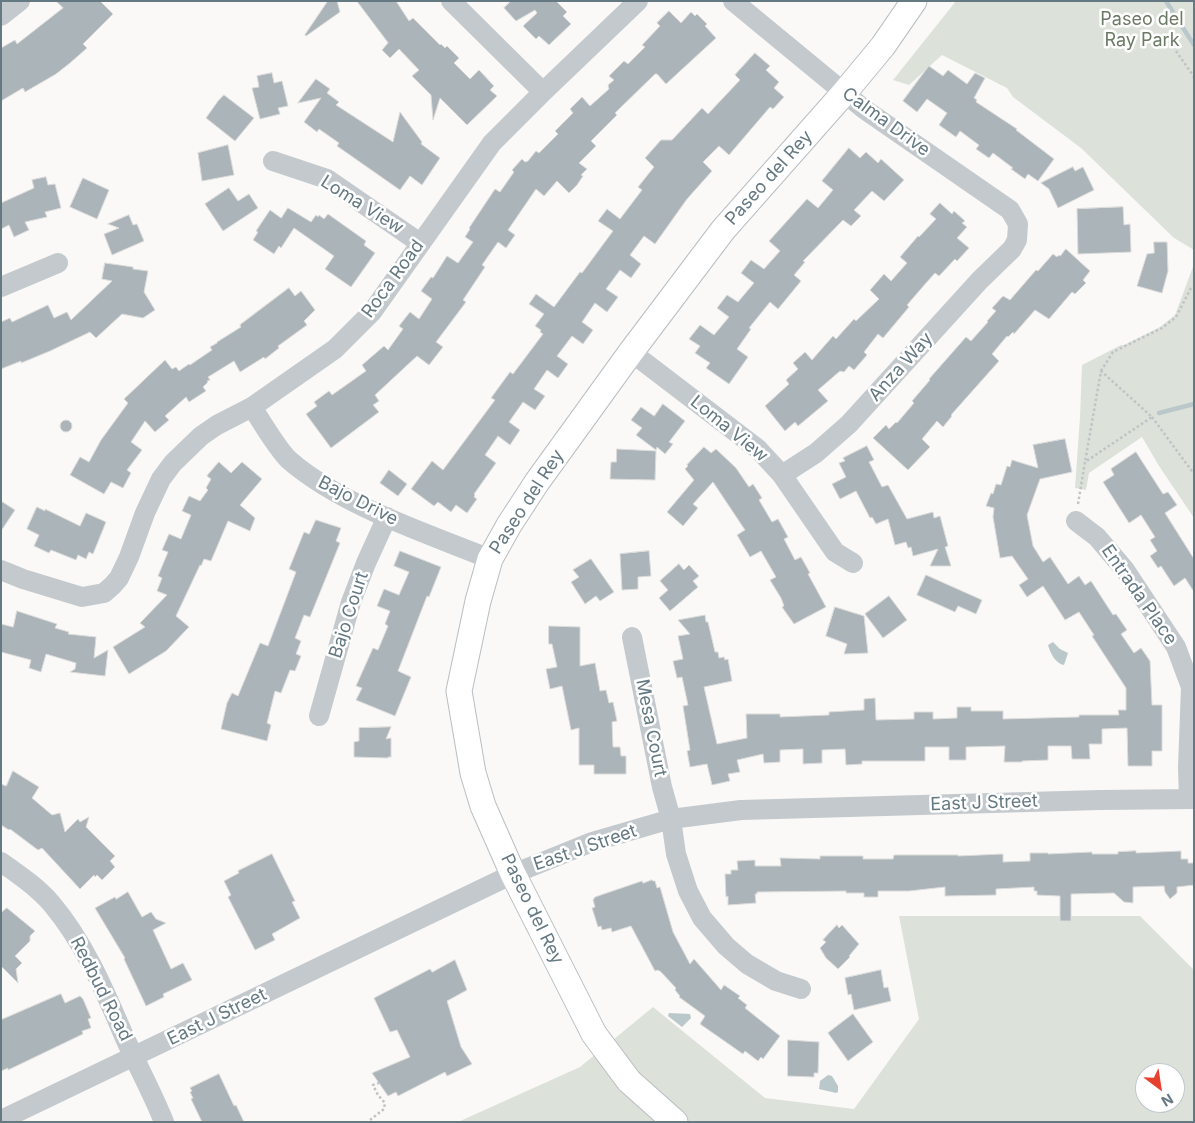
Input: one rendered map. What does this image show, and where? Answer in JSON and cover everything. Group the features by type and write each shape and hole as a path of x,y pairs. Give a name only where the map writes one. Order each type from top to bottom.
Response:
{"main road":[{"name":"Paseo del Rey","path":"675,1122 629,1081 594,1034 513,874 483,806 473,774 459,691 478,601 490,559 508,525 631,352 723,230 844,93 883,46 914,1"}],"street":[{"path":"1,16 20,1"},
{"path":"451,1 543,92"},
{"name":"Roca Road","path":"1,570 23,579 82,597 104,593 119,578 145,513 161,479 173,463 201,436 217,425 252,407 340,344 372,312 492,143 638,1"},
{"name":"Calma Drive","path":"733,1 844,93 1010,210 1018,224 1017,240 1012,250"},
{"name":"Loma View","path":"273,161 327,179 420,243"},
{"name":"Anza Way","path":"782,475 816,453 849,424 980,280 1012,250"},
{"path":"1,287 58,263"},
{"name":"Loma View","path":"631,352 758,449 782,475 835,552 853,563"},
{"name":"Bajo Drive","path":"252,407 287,459 325,488 387,517 490,559"},
{"name":"Bajo Court","path":"319,716 351,602 366,562 387,517"},
{"name":"Entrada Place","path":"1076,521 1097,537 1125,570 1176,647 1191,686 1188,767 1191,799"},
{"name":"Mesa Court","path":"632,637 662,787 671,819 676,854 688,891 702,918 726,946 747,964 776,981 800,989"},
{"name":"East J Street","path":"1,1120 513,874 592,842 671,819 741,810 1191,799"},
{"name":"Redbud Road","path":"1,862 30,883 50,902 70,929 89,960 112,1005 134,1057 148,1082 164,1122"}],"path":[{"path":"1176,51 1194,77"},
{"path":"1076,521 1101,371 1113,352 1162,328 1176,317 1191,288 1194,286"},
{"path":"1101,371 1152,417 1194,474"},
{"path":"1085,462 1152,417"},
{"path":"370,1120 384,1109 385,1103 373,1085 379,1083"}],"green space":[{"name":"Paseo del Ray Park","path":"956,1 1194,1 1194,250 1174,238 1081,148 1013,97 1007,88 942,55 909,85 893,80"},
{"path":"1194,264 1194,518 1142,437 1089,473 1086,490 1075,488 1082,365 1160,327 1175,315"},
{"path":"899,916 1140,916 1194,970 1194,1122 458,1122 580,1067 653,1007 765,1098 854,1109 919,1019"}],"shaded area":[{"path":"1053,642 1060,649 1068,653 1064,665 1054,658 1050,651 1048,645"},
{"path":"669,1013 690,1014 691,1018 682,1027 668,1016"},
{"path":"828,1075 832,1076 838,1086 838,1092 819,1089 820,1081"}],"building":[{"path":"56,1 100,1 113,14 83,44 87,48 56,74 25,92 23,88 1,101 1,48 15,40 17,44 63,8"},
{"path":"328,1 337,1 340,12 306,36 305,35"},
{"path":"357,1 396,1 409,21 413,18 440,45 445,48 447,46 459,58 454,63 470,79 479,70 494,86 490,90 497,96 467,125 440,98 433,120 431,95 412,76 419,70 399,49 390,58 382,50 388,43"},
{"path":"511,1 556,1 567,12 563,16 571,24 549,45 539,36 536,39 523,26 537,13 535,10 516,21 504,8"},
{"path":"669,11 681,23 691,12 695,16 697,14 707,24 705,26 716,38 666,84 655,74 615,113 617,115 591,141 596,146 579,163 587,169 581,175 583,176 577,185 569,193 557,181 544,196 536,189 508,230 515,235 506,248 498,242 482,265 485,267 463,300 466,302 436,342 443,347 429,365 417,356 375,395 379,401 373,405 379,412 331,448 306,414 317,406 314,402 329,391 332,395 366,371 362,365 384,346 388,350 403,329 399,326 410,312 419,319 432,299 421,291 431,277 433,278 447,256 458,263 473,242 465,237 469,228 495,189 500,192 514,172 512,170 522,159 525,162 528,161 536,151 539,153 558,134 555,131 573,113 570,109 582,97 590,106 609,89 608,85 614,80 609,76 624,61 628,64 645,47 642,45 660,26 657,23"},
{"path":"755,53 770,66 766,70 779,82 774,88 784,97 773,109 770,107 729,155 719,146 703,162 712,171 687,199 655,244 644,236 630,255 641,264 631,278 620,270 606,289 618,297 607,312 595,303 582,322 593,330 583,344 572,336 557,356 568,364 558,378 547,370 534,389 545,396 535,410 523,402 509,422 520,430 510,445 498,436 485,455 496,463 474,494 474,497 477,499 467,513 456,505 451,512 438,502 434,506 411,489 432,461 443,470 495,400 491,398 510,372 513,374 543,334 535,326 544,314 529,304 536,294 554,307 613,231 598,221 607,209 620,219 642,190 638,187 654,167 645,158 661,140 672,140 702,108 708,114 740,80 735,75"},
{"path":"929,66 943,76 948,70 967,84 975,73 985,78 974,98 977,100 976,102 1017,129 1054,159 1038,181 1028,174 1025,179 993,153 989,158 976,149 979,145 960,131 956,137 939,125 947,113 927,99 917,112 903,101"},
{"path":"272,73 274,83 282,81 288,106 278,108 280,114 260,119 252,88 259,87 257,76"},
{"path":"316,79 330,89 327,93 339,102 336,105 393,142 400,112 422,142 421,144 440,158 422,185 410,176 400,190 337,146 339,143 319,129 317,132 304,122 321,98 298,103"},
{"path":"224,95 254,118 235,141 206,118"},
{"path":"228,145 234,175 202,181 198,153"},
{"path":"849,148 860,158 866,152 878,163 881,159 904,180 884,201 872,191 854,210 861,216 851,226 843,220 803,261 805,262 794,275 801,281 778,309 770,302 749,328 751,329 737,349 748,357 729,384 706,368 710,363 695,353 700,346 689,339 700,325 714,335 729,317 717,308 727,295 738,302 754,283 741,273 751,260 764,269 780,251 769,241 807,199 818,208 833,190 822,181"},
{"path":"1073,167 1075,171 1083,167 1094,190 1058,208 1049,189 1041,183"},
{"path":"46,177 48,185 55,184 61,208 45,212 47,217 25,222 29,230 14,237 9,225 1,229 1,203 34,188 32,180"},
{"path":"83,178 109,190 97,219 70,207"},
{"path":"229,188 238,201 249,194 258,208 223,231 205,204"},
{"path":"940,203 952,214 954,211 965,221 962,223 967,227 957,238 969,248 957,261 955,259 939,276 935,273 907,305 909,307 883,338 878,334 864,352 867,355 854,370 849,366 844,372 840,371 818,390 828,401 798,426 795,422 785,431 765,406 789,384 786,380 798,369 793,363 805,352 812,360 833,336 836,339 854,319 856,321 879,299 870,290 884,274 891,281 907,263 900,257 936,219 930,214"},
{"path":"1123,207 1124,225 1130,224 1131,252 1078,254 1077,209"},
{"path":"288,208 311,222 316,215 324,219 328,214 366,241 364,245 375,253 351,287 325,269 334,256 294,228 281,248 279,246 274,254 253,240 258,232 256,231 270,210 281,218"},
{"path":"129,215 133,225 137,224 144,241 112,255 104,234 119,228 108,224"},
{"path":"1154,242 1167,242 1168,271 1162,293 1137,286 1147,254 1154,253"},
{"path":"1066,249 1090,271 1083,280 1086,283 1075,294 1072,292 1049,319 1035,310 1014,334 1013,332 1007,336 992,354 999,361 951,415 943,427 937,421 922,439 930,447 908,470 873,438 886,425 889,429 897,423 914,403 912,401 929,379 966,337 971,341 988,322 996,311 992,308 1003,296 1010,300 1053,254 1057,257 1060,256"},
{"path":"105,263 148,271 144,292 155,310 143,318 122,314 96,338 90,332 50,351 1,369 1,322 10,318 12,322 48,305 54,318 67,312 71,320 112,281 102,279"},
{"path":"289,288 295,296 301,291 315,310 304,321 307,325 278,346 279,348 265,359 264,357 240,372 234,361 208,377 210,380 203,387 206,391 189,402 186,397 165,416 169,420 155,432 145,421 131,442 142,450 127,470 131,473 123,488 111,482 104,494 70,475 80,457 89,462 101,440 128,403 124,399 165,360 172,369 176,367 179,371 190,365 212,350 210,347 241,327 240,325"},
{"path":"663,404 685,421 669,442 673,444 665,454 657,447 656,450 636,435 642,428 631,420 641,407 654,416"},
{"path":"64,420 68,420 72,426 68,432 64,432 60,428 60,424"},
{"path":"1065,439 1072,472 1040,479 1027,515 1033,546 1043,562 1050,557 1068,584 1079,576 1085,585 1091,581 1113,615 1116,614 1127,630 1121,634 1134,653 1141,648 1150,661 1152,705 1162,705 1162,751 1152,751 1152,766 1128,766 1127,728 1102,729 1102,744 1089,744 1090,759 1072,759 1071,746 1048,746 1048,760 1022,762 1004,762 1005,746 966,747 966,760 949,760 949,747 925,747 925,761 862,761 862,764 846,765 845,749 822,750 822,763 803,764 803,749 780,750 780,762 764,763 763,754 737,760 740,772 728,774 730,781 712,785 707,764 690,767 687,751 690,750 683,706 688,705 682,677 677,678 673,661 683,659 678,636 690,634 678,620 705,615 715,652 718,652 719,658 724,657 725,660 728,659 732,681 704,687 717,744 747,738 746,714 780,714 780,717 829,715 829,712 864,710 864,699 875,698 876,720 914,719 914,712 933,712 933,719 957,718 957,707 971,707 971,711 1003,711 1003,719 1119,715 1118,710 1126,710 1126,688 1092,636 1094,635 1079,612 1065,620 1043,586 1027,597 1019,585 1028,579 1012,556 1000,558 993,517 994,508 986,506 996,484 1001,485 1007,466 1010,467 1012,460 1038,468 1033,445"},
{"path":"867,446 874,460 869,462 882,487 888,485 907,519 933,512 934,518 940,516 948,546 945,547 951,566 930,566 938,549 913,556 911,547 908,548 906,542 895,545 888,519 876,524 872,517 870,518 856,491 840,499 832,484 846,477 839,463 845,461 843,458"},
{"path":"704,447 711,453 716,449 736,468 749,487 753,484 762,498 759,500 772,522 778,519 788,537 784,539 795,560 801,557 826,607 794,624 782,607 784,606 781,598 770,580 776,577 761,551 750,557 737,535 745,530 713,482 693,504 698,508 683,526 667,512 694,480 685,469"},
{"path":"617,449 656,451 655,480 610,479 611,462 616,462"},
{"path":"1136,452 1163,494 1168,492 1177,505 1165,513 1194,559 1194,592 1185,578 1174,586 1161,566 1158,568 1150,556 1157,551 1150,540 1155,537 1141,515 1129,523 1103,482 1114,475 1111,469"},
{"path":"219,462 231,473 242,462 262,479 240,505 255,518 250,531 228,521 211,561 204,559 200,565 176,616 189,627 166,651 129,674 113,647 145,627 140,623 167,595 157,591 162,578 158,576 168,552 162,550 169,534 181,539 191,515 182,511 189,496 200,501 208,490 206,488 211,479 207,476"},
{"path":"389,470 407,484 398,496 380,483"},
{"path":"1,501 15,510 1,531"},
{"path":"37,507 80,526 86,513 106,522 93,554 89,552 86,559 78,555 76,560 51,550 49,553 34,546 39,535 27,529"},
{"path":"316,520 341,528 336,541 340,543 310,617 304,615 295,638 301,641 296,654 301,656 295,671 290,670 281,693 275,691 267,723 271,725 267,741 221,729 227,703 232,693 238,696 260,643 268,646 296,572 289,569 304,532 309,534"},
{"path":"400,551 441,567 429,597 427,596 398,671 411,677 395,716 356,700 362,688 356,686 373,648 378,650 388,626 385,624 390,611 377,606 384,589 399,595 409,572 394,566"},
{"path":"649,551 651,576 638,577 638,589 622,590 620,554"},
{"path":"591,559 614,592 600,601 596,596 585,604 571,582 579,577 573,570"},
{"path":"679,564 684,570 689,565 699,576 693,581 698,587 670,611 659,598 668,590 660,581"},
{"path":"926,575 982,600 976,614 958,606 955,612 917,595"},
{"path":"889,596 907,620 883,638 865,614"},
{"path":"835,607 864,616 868,653 844,654 847,644 826,636"},
{"path":"17,611 57,624 55,628 69,632 68,634 96,637 94,658 108,650 105,676 70,672 75,669 76,663 46,654 41,672 29,668 31,660 1,652 1,624 13,627"},
{"path":"549,626 580,627 580,666 595,663 600,691 606,690 609,703 613,702 617,721 612,722 613,747 620,747 621,756 626,756 626,774 594,774 594,765 579,765 579,728 571,730 562,686 550,689 546,669 557,667 552,644 549,644"},
{"path":"391,727 386,739 391,738 391,757 354,757 354,742 359,741 359,728"},
{"path":"13,771 39,787 32,798 52,815 60,813 65,832 78,819 80,822 89,817 86,827 115,856 110,861 115,867 102,880 97,875 95,877 94,875 80,889 42,848 38,850 10,829 1,825 1,784 6,786"},
{"path":"1136,851 1136,853 1181,851 1181,859 1188,859 1188,863 1194,863 1194,885 1177,887 1177,893 1170,899 1165,892 1164,886 1133,887 1133,903 1124,902 1114,893 1071,894 1071,921 1060,921 1060,896 1037,895 1034,887 996,889 996,895 945,896 945,887 909,891 878,891 878,897 864,897 864,893 846,893 846,891 757,892 755,894 756,903 728,905 728,896 726,897 725,874 731,874 731,870 738,870 737,861 755,860 755,866 781,866 780,858 820,859 820,856 863,856 863,859 893,859 894,855 958,856 1003,854 1003,862 1030,861 1030,853 1092,852 1092,854 1118,854 1118,852"},
{"path":"272,854 295,901 292,902 300,918 272,934 275,940 255,950 228,897 231,895 224,881 239,873 238,871"},
{"path":"642,881 643,883 655,881 657,888 660,887 673,932 690,964 694,959 721,990 724,985 740,996 738,998 747,1005 745,1008 780,1036 763,1059 761,1057 758,1061 745,1051 743,1054 700,1024 705,1016 679,997 675,990 676,988 660,971 655,971 631,926 612,932 611,928 602,930 601,926 598,927 592,908 595,907 593,900 595,897"},
{"path":"128,892 142,917 151,912 156,919 166,923 153,930 171,969 183,963 192,980 163,994 164,997 146,1006 125,958 95,908"},
{"path":"7,908 35,931 30,936 30,941 15,956 22,963 16,969 18,983 1,966 1,913"},
{"path":"837,925 839,928 842,925 859,944 838,969 826,958 820,948 826,942 823,940"},
{"path":"455,960 467,990 447,1001 461,1047 472,1064 447,1076 445,1072 398,1096 396,1092 388,1096 372,1073 410,1057 397,1030 390,1032 374,998 430,969 432,972"},
{"path":"881,970 884,988 888,987 891,1001 854,1010 851,994 848,995 845,978"},
{"path":"61,994 65,1003 80,996 83,999 91,1018 88,1019 91,1028 82,1031 83,1034 8,1070 8,1068 1,1071 1,1020"},
{"path":"853,1014 873,1042 848,1061 828,1033"},
{"path":"788,1040 819,1042 818,1073 814,1073 814,1077 788,1076"},
{"path":"219,1074 244,1122 202,1122 191,1099 193,1098 190,1088"}],"waterway":[{"path":"1166,1 1194,45"},
{"path":"1159,413 1194,404"}]}
